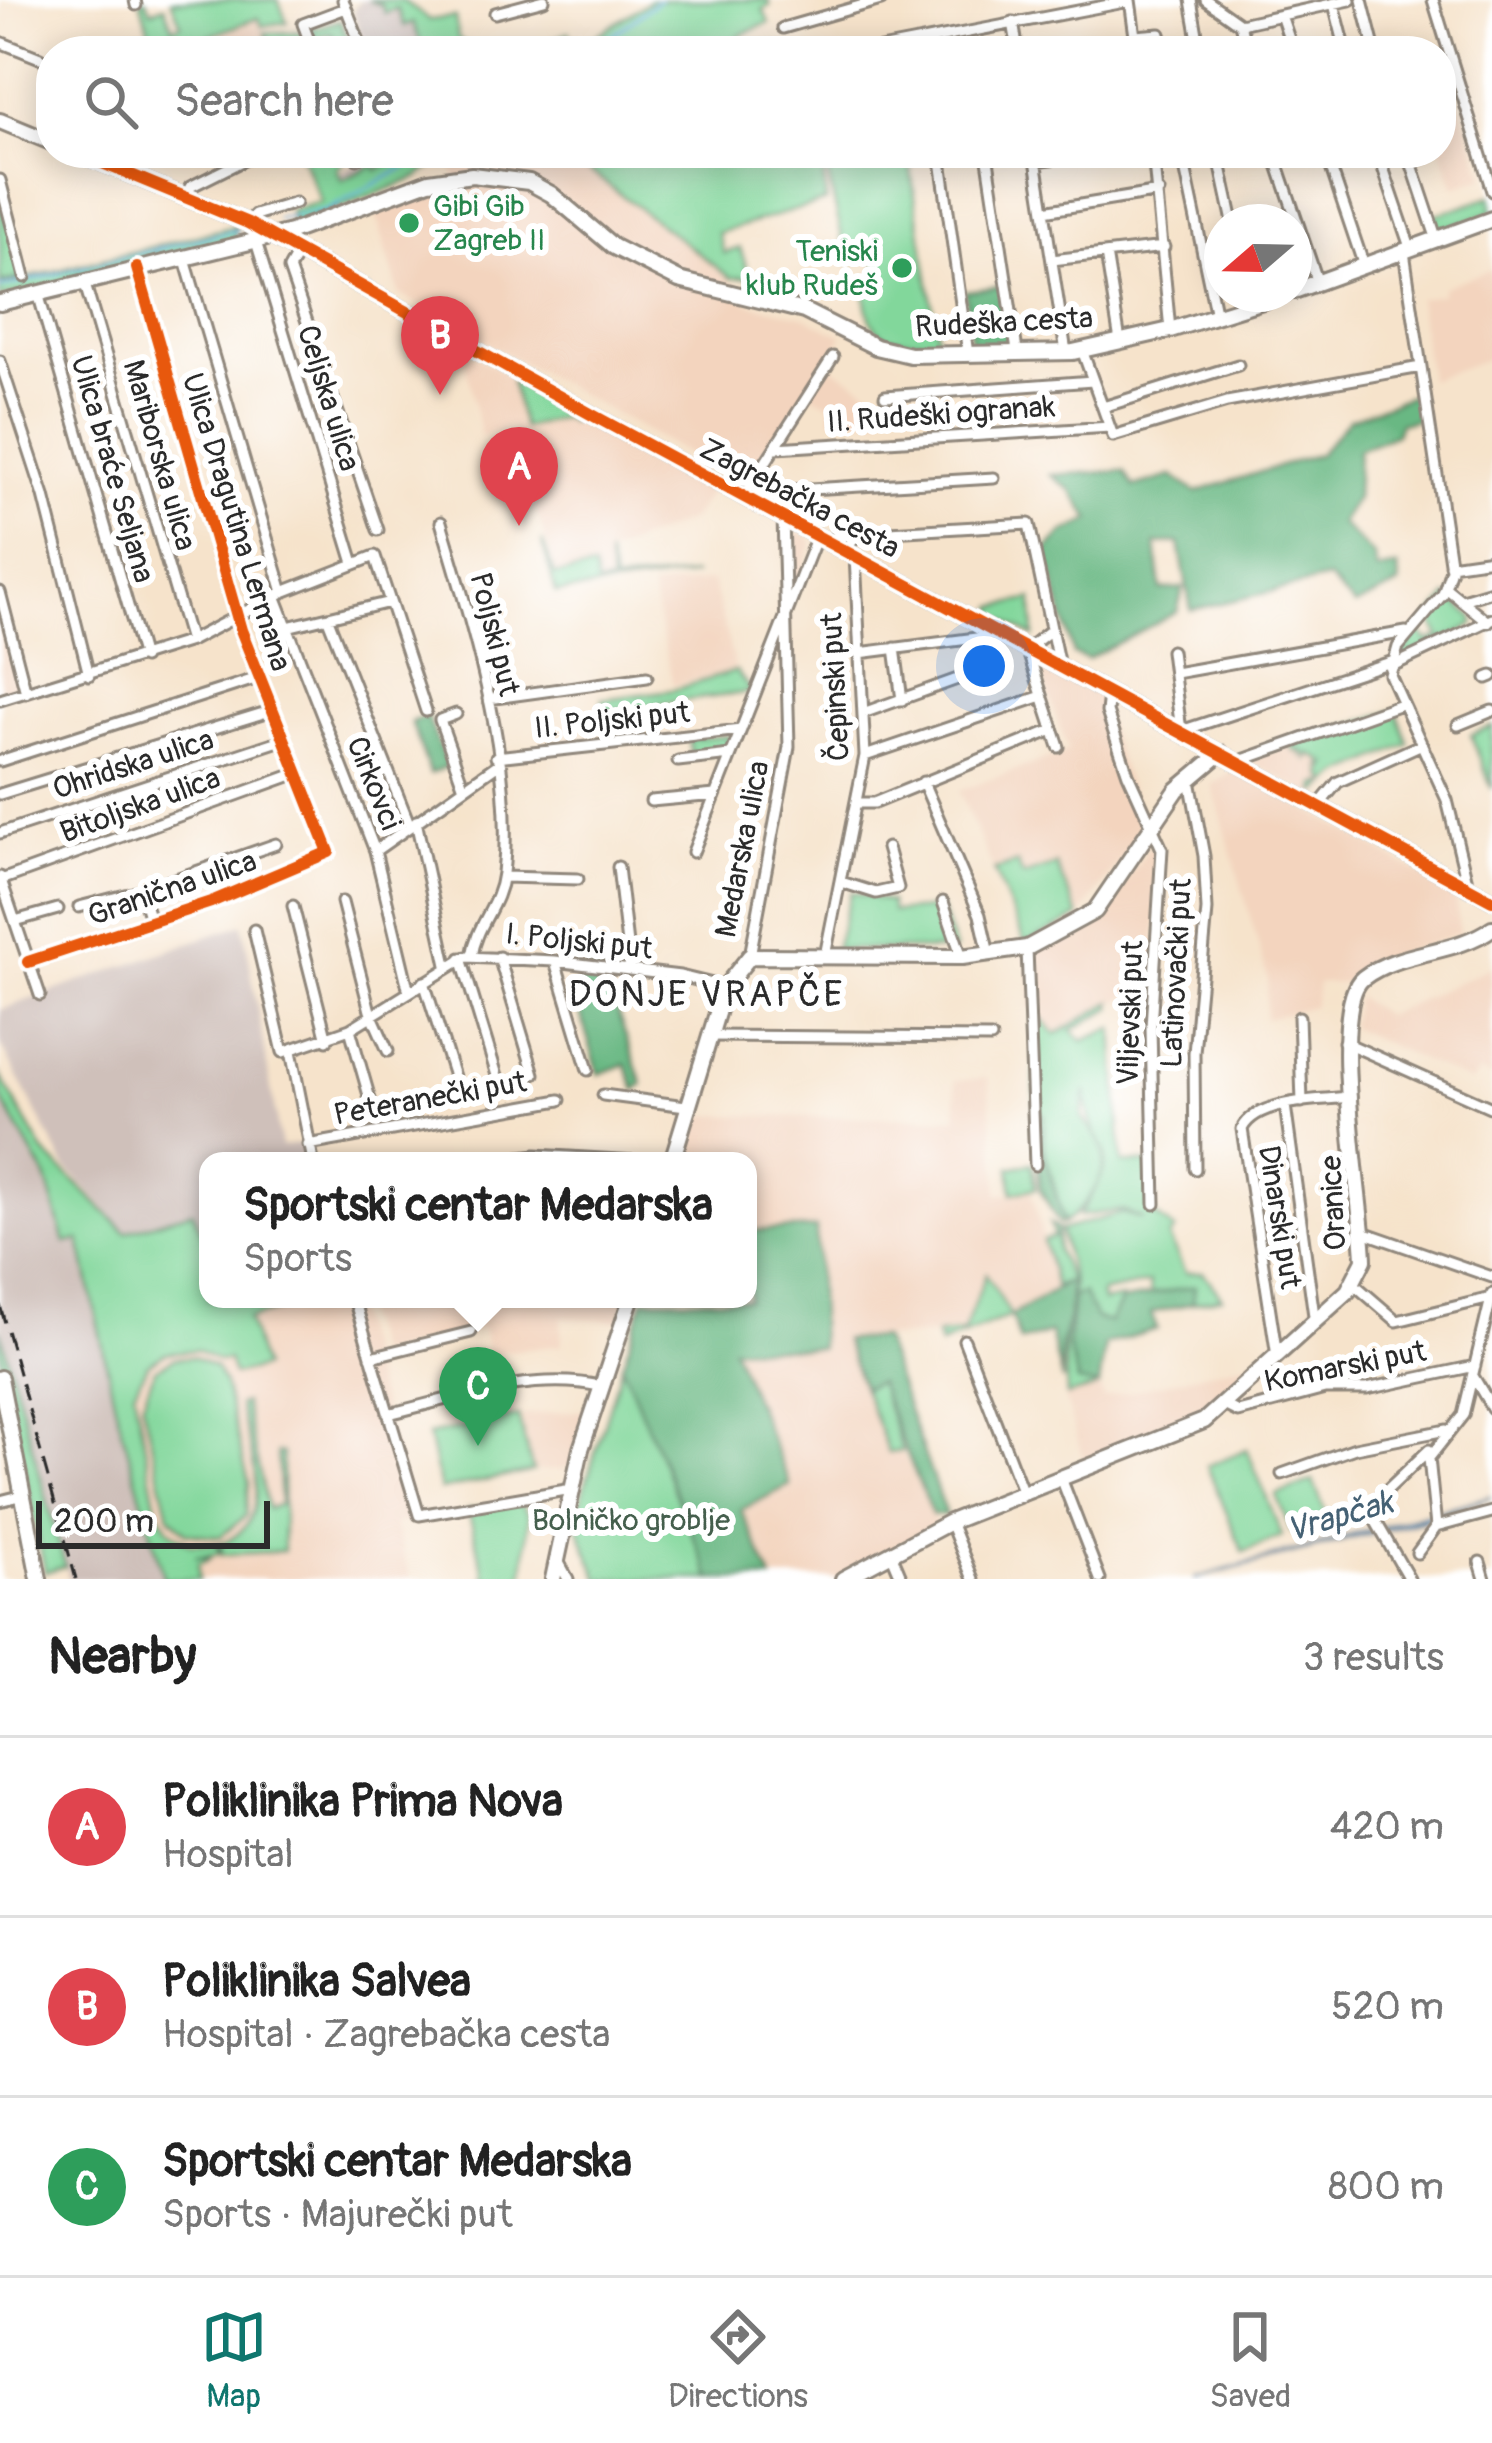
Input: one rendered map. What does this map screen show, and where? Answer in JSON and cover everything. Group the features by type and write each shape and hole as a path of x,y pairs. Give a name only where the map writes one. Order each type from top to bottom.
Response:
{"street":[{"path":"495,13 544,0"},
{"path":"783,28 881,0"},
{"path":"959,36 1130,0 1135,36 1160,36"},
{"path":"1191,0 1197,36"},
{"path":"1206,0 1240,24 1243,36"},
{"path":"1240,24 1350,0"},
{"path":"1362,0 1371,36"},
{"path":"1433,0 1444,36"},
{"path":"308,36 303,25 344,4 357,36"},
{"path":"1334,4 1342,36"},
{"path":"1282,18 1288,36"},
{"path":"1013,22 1015,36"},
{"path":"0,42 36,56"},
{"path":"1456,74 1492,190"},
{"path":"0,121 36,136"},
{"name":"Zagrebačka cesta","path":"116,168 248,223 819,538 1492,899"},
{"path":"186,196 190,187 228,168"},
{"path":"942,168 968,354"},
{"path":"989,168 1017,351"},
{"path":"1037,168 1074,351 1093,381 1112,432"},
{"path":"1155,168 1170,330"},
{"path":"1185,168 1216,316"},
{"path":"1222,168 1229,204"},
{"path":"1279,168 1318,283"},
{"path":"1332,168 1364,266"},
{"path":"1382,168 1407,251 1450,565 1446,588 1409,631 1391,665 1401,704 1447,800 1468,888"},
{"path":"1413,168 1437,240"},
{"name":"Rudeška cesta","path":"0,303 319,224 438,178 507,177 551,194 614,247 679,280 804,311 898,353 1074,351 1170,330 1225,312"},
{"path":"0,180 26,277"},
{"path":"1044,211 1159,192"},
{"path":"248,223 255,215 295,203"},
{"path":"1312,285 1492,220"},
{"path":"1052,260 1164,247"},
{"name":"Celjska ulica","path":"258,248 354,563"},
{"path":"298,254 289,269 378,530"},
{"path":"1106,254 1120,341"},
{"name":"Cirkovci","path":"184,256 287,626 375,851 409,992"},
{"name":"Ulica Dragutina Lermana","path":"137,268 258,678 329,852"},
{"name":"Mariborska ulica","path":"84,281 190,641"},
{"name":"Ulica braće Seljana","path":"38,293 143,658"},
{"name":"II. Rudeški ogranak","path":"747,498 833,357"},
{"path":"0,361 44,496 89,675"},
{"path":"1103,407 1238,365"},
{"name":"II. Rudeški ogranak","path":"776,448 1112,432 1227,402 1420,367"},
{"path":"885,396 1093,381"},
{"path":"747,498 760,492 994,478"},
{"name":"Medarska ulica","path":"674,1152 724,987 749,956 788,764 783,516"},
{"name":"Poljski put","path":"441,522 488,699 496,761"},
{"name":"Zagrebačka cesta","path":"819,538 1029,524 1060,666"},
{"name":"Zagrebačka cesta","path":"851,554 854,534"},
{"path":"693,852 819,538"},
{"name":"Čepinski put","path":"825,956 865,756 851,554"},
{"path":"0,700 190,641 280,595 375,556 426,712"},
{"path":"1450,565 1492,559"},
{"path":"1171,651 1181,731 1391,665 1490,622 1446,588"},
{"path":"1462,600 1492,591"},
{"path":"0,592 26,693"},
{"path":"287,626 390,602"},
{"path":"328,620 413,824 447,965"},
{"path":"1051,630 1027,649 1059,748"},
{"path":"1175,673 1409,631"},
{"path":"859,653 992,636"},
{"path":"895,647 902,700"},
{"path":"488,699 647,677"},
{"path":"863,713 963,677"},
{"path":"0,761 258,678"},
{"path":"1109,692 1107,712 1149,828"},
{"path":"865,756 1042,696"},
{"path":"1237,762 1401,704"},
{"path":"0,794 271,710"},
{"path":"1458,725 1492,711"},
{"path":"456,714 440,720 464,784"},
{"name":"II. Poljski put","path":"375,851 496,761 741,730"},
{"path":"859,803 874,803 1053,730"},
{"name":"Ohridska ulica","path":"0,833 282,740"},
{"path":"1318,806 1338,782 1420,745"},
{"path":"749,956 962,958 1027,948 1095,911 1149,828 1190,780 1221,753"},
{"path":"678,761 730,755"},
{"name":"II. Poljski put","path":"467,957 478,925 496,906 502,877 504,824 496,761"},
{"name":"Bitoljska ulica","path":"1,879 296,774"},
{"name":"Latinovački put","path":"1190,780 1204,856 1207,910 1195,1053 1195,1169"},
{"path":"923,782 980,915 989,954"},
{"path":"651,801 715,795"},
{"name":"Viljevski put","path":"1149,828 1162,849 1151,1027 1155,1204"},
{"path":"79,907 141,891 276,844"},
{"path":"841,882 876,893 898,888 887,848"},
{"name":"Granična ulica","path":"28,962 151,923 329,852"},
{"path":"1448,879 1463,863"},
{"path":"618,867 630,970"},
{"path":"502,877 578,879"},
{"path":"1,879 40,994"},
{"path":"141,891 151,923"},
{"path":"343,902 372,1015 388,1052"},
{"path":"943,902 962,958"},
{"path":"293,906 327,1040"},
{"path":"15,921 58,909"},
{"path":"254,930 277,1044 283,1052 291,1051 310,1152"},
{"name":"Oranice","path":"843,1579 871,1572 891,1553 950,1522 1196,1425 1226,1406 1354,1284 1364,1260 1364,1232 1344,1042 1347,1001 1363,978 1492,930"},
{"path":"1027,948 1035,1165"},
{"path":"467,957 499,1082"},
{"name":"I. Poljski put","path":"291,1051 350,1029 447,965 467,957 555,961 724,987"},
{"path":"499,957 534,1074"},
{"path":"555,961 588,1070"},
{"path":"424,982 457,1086"},
{"path":"1299,1017 1302,1102"},
{"path":"350,1029 370,1099"},
{"path":"708,1036 991,1038"},
{"path":"1344,1042 1492,1108"},
{"path":"603,1095 686,1106"},
{"name":"Dinarski put","path":"1277,1358 1242,1129 1250,1117 1285,1105 1351,1097"},
{"name":"Peteranečki put","path":"308,1145 560,1100"},
{"path":"1285,1105 1315,1323"},
{"path":"1364,1232 1492,1277"},
{"path":"1354,1284 1397,1321 1491,1296 1462,1415 1368,1508 1408,1579"},
{"path":"357,1308 419,1515 572,1489"},
{"path":"553,1579 600,1386 628,1308"},
{"path":"371,1357 471,1332"},
{"path":"964,1340 1023,1493"},
{"path":"1474,1371 1492,1408"},
{"name":"Komarski put","path":"1226,1406 1238,1412 1325,1389 1367,1389 1474,1371"},
{"path":"0,1378 39,1579"},
{"path":"388,1414 488,1390 571,1382 600,1386"},
{"path":"1282,1474 1355,1448 1451,1430"},
{"path":"1417,1553 1434,1520 1427,1474 1432,1448"},
{"path":"1060,1477 1100,1579"},
{"path":"0,1501 25,1495"},
{"path":"1434,1520 1492,1512"},
{"path":"950,1522 973,1579"},
{"path":"891,1553 902,1579"},
{"path":"557,1559 568,1579"},
{"path":"1480,1562 1485,1579"}],"shaded area":[{"path":"361,0 391,0 436,36 362,36 353,10"},
{"path":"259,18 266,36 210,36"},
{"path":"1461,106 1485,177 1455,187 1448,168 1456,168 1456,108"},
{"path":"348,168 368,168 341,180 338,173"},
{"path":"452,168 586,168 731,278 747,303 802,316 842,336 829,365 887,401 882,418 831,419 830,404 810,394 746,486 399,294 373,204 456,180"},
{"path":"1492,269 1492,357 1429,380 1418,299 1442,294 1442,288"},
{"path":"463,350 704,481 710,491 692,519 608,554 612,583 597,586 569,571 556,574 511,427 481,437"},
{"path":"791,530 809,536 812,544 789,601"},
{"path":"712,581 736,671 673,685 651,588"},
{"path":"0,608 21,687 0,696"},
{"path":"1036,662 1101,694 1102,710 1144,828 1079,917 1023,876 1017,863 994,871 959,791 1069,751"},
{"path":"1293,743 1331,762 1334,781 1322,793 1306,792 1248,761"},
{"path":"1237,769 1456,895 1459,933 1374,962 1351,983 1318,983 1313,1006 1265,1019 1268,978 1212,785"},
{"path":"1159,845 1154,982 1056,1034 1032,1008 1030,953 1100,919 1148,849"},
{"path":"243,924 281,1147 303,1143 306,1152 199,1152 199,1226 192,1211 127,1232 66,1168 0,1043 0,1010"},
{"path":"1492,967 1492,1077 1479,1072 1470,1082 1350,1027 1356,996 1384,1016"},
{"path":"988,1078 999,1195 1031,1189 1055,1287 1012,1313 986,1275 963,1333 844,1341 888,1453 902,1451 938,1528 843,1579 772,1579 741,1509 790,1485 732,1346 815,1228 757,1231 757,1152 681,1152 688,1115 957,1118 955,1081"},
{"path":"0,1096 46,1177 66,1243 80,1240 115,1404 164,1579 69,1579 0,1330"},
{"path":"281,1308 353,1308 416,1520 394,1524 411,1579 171,1579 126,1392 129,1355"},
{"path":"361,1308 624,1308 619,1320 561,1318 562,1345 488,1354 482,1328 376,1356"},
{"path":"1269,1357 1199,1416 1086,1467 1064,1397 1099,1386 1104,1398"},
{"path":"587,1410 572,1468 533,1471 518,1416"}],"green space":[{"path":"140,0 146,0 151,11 164,6 173,28 181,24 171,0 278,0 287,22 262,26 258,18 210,36 151,36"},
{"path":"368,0 402,0 429,20 455,17 458,36 418,36 413,23 404,26 397,8 385,13 382,5"},
{"path":"651,0 768,0 770,6 763,9 769,23 738,36 596,36"},
{"path":"340,20 347,36 313,36 311,24 313,29"},
{"path":"302,32 303,36 266,36"},
{"path":"306,168 338,168 342,180 368,168 430,168 419,177 293,227 290,210 321,202"},
{"path":"586,168 822,168 826,201 718,233 724,253 740,248 750,277 731,278"},
{"name":"Teniski klub Rudeš","path":"826,168 910,168 938,340 902,339 880,332 869,314 864,280 878,275 876,257 848,263"},
{"path":"0,191 23,277 0,283"},
{"path":"1491,196 1492,212 1438,231 1433,216"},
{"path":"236,226 235,240 157,259 156,253 152,260 0,298 0,285"},
{"path":"1006,286 1011,344 971,347 965,291"},
{"path":"511,381 574,416 570,422 563,417 523,428"},
{"path":"1415,394 1419,419 1400,423 1396,434 1358,450 1356,498 1340,523 1374,556 1377,571 1398,567 1399,585 1355,606 1328,579 1191,610 1179,543 1156,544 1161,590 1183,588 1177,612 1087,659 1073,654 1046,551 1063,533 1091,520 1071,490 1051,475 1124,471 1134,487 1172,476 1196,492 1319,454 1349,419"},
{"path":"542,541 555,575 593,569 597,585 611,583 607,554 614,583 695,575 556,593"},
{"path":"1448,596 1474,618 1474,625 1397,662 1419,629 1428,642 1440,637 1430,617"},
{"path":"1033,599 1034,637 996,615 995,607"},
{"path":"736,671 752,692 602,711 603,699 673,690"},
{"path":"1396,710 1409,744 1340,775 1316,793 1317,785 1328,782 1323,774 1328,764 1322,767 1324,761 1302,756 1303,750 1296,752 1290,744"},
{"path":"427,716 447,767 430,774 411,722"},
{"path":"1492,726 1492,789 1471,735"},
{"path":"730,736 727,751 691,757 689,739"},
{"path":"1017,863 1023,876 1056,865 1079,917 1025,943 994,871"},
{"path":"851,892 890,902 892,912 940,908 955,950 835,949"},
{"path":"587,969 602,970 643,1084 636,1090 626,1064 599,1074 574,994"},
{"path":"1112,1002 1112,1008 1072,1030 1083,1041 1114,1028 1122,1163 1149,1163 1152,1213 1175,1230 1169,1237 1185,1273 1203,1272 1222,1297 1193,1303 1194,1287 1151,1295 1149,1283 1101,1293 1103,1302 1122,1298 1111,1323 1075,1319 1071,1358 1094,1388 1067,1396 1064,1345 1073,1284 1060,1230 1122,1213 1143,1219 1123,1210 1079,1216 1098,1182 1087,1201 1064,1223 1035,1115 1036,1012 1056,1034","holes":["1086,1091 1089,1113 1099,1139 1082,1117"]},
{"path":"0,1075 43,1151 126,1232 192,1211 199,1226 199,1308 286,1308 248,1319 262,1368 233,1375 228,1360 220,1362 196,1350 165,1353 147,1365 134,1391 158,1512 170,1530 190,1544 218,1544 219,1554 195,1556 212,1558 198,1563 199,1579 164,1579 115,1404 80,1240 65,1243 46,1177 0,1096"},
{"path":"1044,1114 1043,1149 1064,1223 1059,1224 1040,1189 1035,1115"},
{"path":"1032,1163 1036,1188 1013,1193 1010,1168"},
{"path":"1050,1224 1057,1229 1057,1251 1070,1281 1055,1287 1043,1240 1054,1237"},
{"path":"816,1228 820,1348 732,1347 790,1485 741,1510 772,1579 711,1579 622,1365 641,1308 757,1308 757,1231"},
{"path":"986,1274 1011,1316 940,1345 937,1335 963,1333"},
{"path":"1070,1281 1069,1317 1061,1345 1062,1381 1050,1333 1020,1342 1011,1316"},
{"path":"1195,1286 1193,1303 1151,1313 1157,1329 1105,1345 1099,1386 1078,1382 1068,1346 1073,1296 1083,1293 1096,1319 1110,1322 1121,1301"},
{"path":"0,1330 65,1566 45,1572 0,1351"},
{"path":"882,1338 946,1515 932,1515 878,1382 863,1388 844,1340"},
{"path":"193,1357 214,1367 224,1384 249,1483 246,1516 220,1537 187,1533 169,1515 142,1404 155,1369 175,1358"},
{"name":"Bolničko groblje","path":"622,1365 711,1579 599,1579 575,1519"},
{"path":"878,1381 902,1451 888,1453 863,1388"},
{"path":"244,1403 268,1509 280,1504 277,1453 282,1453 283,1551 222,1555 221,1543 239,1533 255,1501 253,1462 239,1405"},
{"path":"518,1416 533,1471 440,1490 428,1435"},
{"path":"1247,1449 1282,1536 1243,1552 1207,1466"},
{"path":"1313,1481 1328,1518 1291,1532 1276,1495"},
{"path":"519,1501 529,1515 524,1572 520,1579 486,1579 468,1510"}],"water":[{"path":"1492,1496 1427,1519 1193,1579"}],"waterway":[{"path":"612,36 659,0"},
{"path":"278,219 325,211 404,168"},
{"path":"0,288 238,230"}],"railway":[{"path":"0,1305 76,1579"}],"cycle path":[{"path":"114,168 248,223 596,417 1492,900"},
{"path":"28,962 211,902 329,852 241,630 137,268"}],"place":[{"name":"Gibi Gib Zagreb II","path":"409,223"},
{"name":"Teniski klub Rudeš","path":"902,268"},
{"name":"Poliklinika Salvea","path":"440,395"},
{"name":"Poliklinika Prima Nova","path":"519,526"},
{"name":"Sportski centar Medarska","path":"478,1446"}],"district":[{"name":"DONJE VRAPČE","path":"707,993"}],"water label":[{"name":"Vrapčak","path":"1339,1515"}]}
